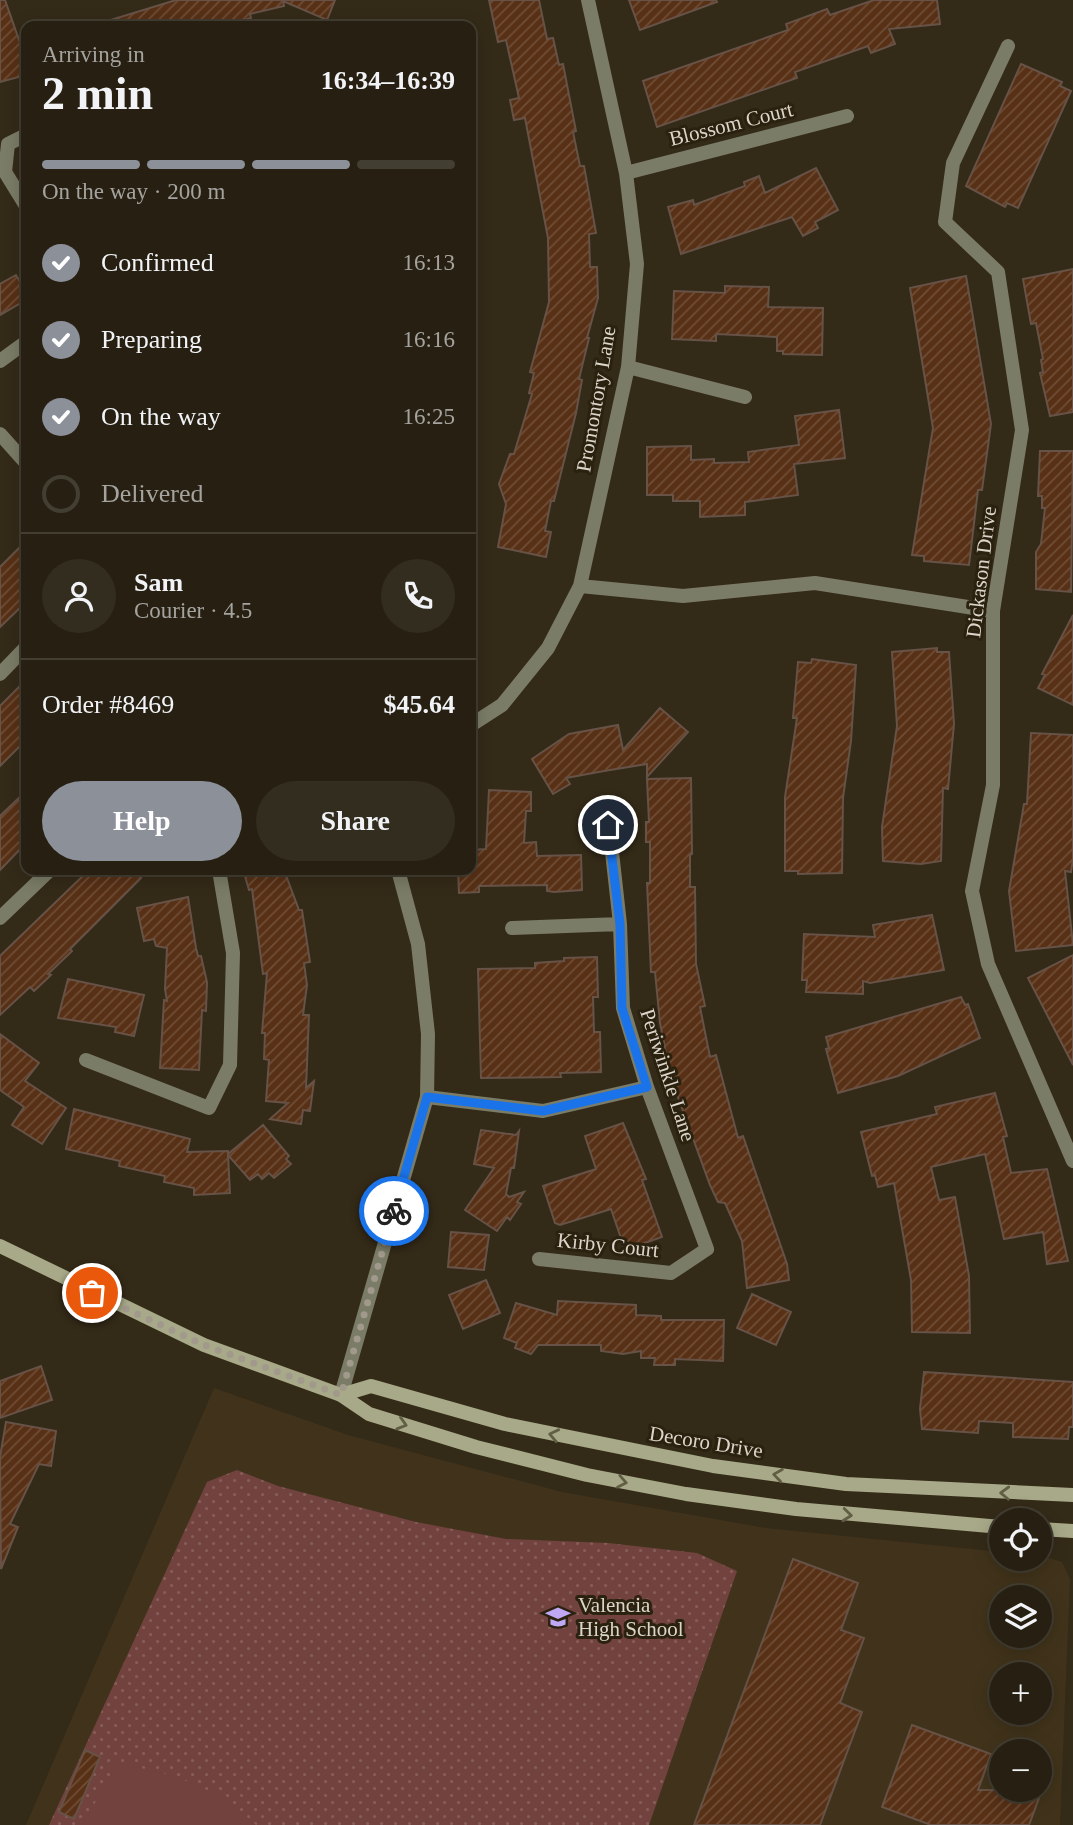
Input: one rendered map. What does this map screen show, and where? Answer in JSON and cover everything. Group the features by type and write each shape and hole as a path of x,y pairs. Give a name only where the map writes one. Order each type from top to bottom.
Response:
{"main road":[{"path":"0,1246 204,1345 341,1395 369,1413 476,1447 587,1475 686,1494 796,1509 989,1526"},
{"name":"Decoro Drive","path":"341,1395 371,1386 505,1424 608,1447 753,1472 846,1484 1073,1495"},
{"path":"1052,1530 1073,1531"}],"street":[{"name":"Promontory Lane","path":"476,722 502,705 548,648 580,586 628,367 636,264 626,173 588,0"},
{"name":"Dickason Drive","path":"1008,46 953,163 945,222 998,272 1022,430 993,611 993,785 972,891 988,964 1073,1161"},
{"name":"Blossom Court","path":"626,173 846,116"},
{"path":"21,138 8,144 5,172 21,198"},
{"path":"0,361 21,346"},
{"path":"628,367 745,397"},
{"path":"0,434 21,457"},
{"path":"580,586 683,596 815,583 993,611"},
{"path":"0,674 21,653"},
{"name":"Periwinkle Lane","path":"608,825 620,924 622,1008 647,1087 707,1249"},
{"path":"0,918 45,875"},
{"path":"86,1060 209,1108 230,1065 233,953 220,875"},
{"path":"341,1395 427,1097 428,1034 418,944 399,875"},
{"path":"512,929 620,924"},
{"path":"427,1097 543,1111 647,1087"},
{"name":"Kirby Court","path":"539,1259 671,1273 707,1249"}],"shaded area":[{"name":"Valencia High School","path":"214,1388 348,1435 562,1492 766,1528 989,1551 989,1571 1052,1571 1052,1559 1062,1562 1070,1579 1060,1825 26,1825"},
{"path":"237,1470 278,1486 416,1522 506,1539 608,1543 697,1553 737,1571 649,1825 49,1825 207,1482"},
{"path":"116,1764 154,1771 191,1783 225,1800 256,1825 83,1825"}],"building":[{"path":"0,0 5,0 21,46 21,76 0,82"},
{"path":"176,0 335,0 327,20 283,1 284,6 250,14 251,18 240,21 107,21"},
{"path":"489,0 539,0 547,39 553,38 559,65 563,64 576,131 573,132 580,166 584,166 596,233 589,234 590,267 597,267 598,298 579,379 582,380 576,413 554,501 551,501 545,531 551,532 546,557 498,547 506,504 499,484 510,454 514,454 532,394 529,393 534,373 530,372 549,302 548,238 525,118 514,120 510,100 519,98 506,40 498,42"},
{"path":"629,0 716,0 717,2 640,30"},
{"path":"874,0 937,0 940,24 889,29 895,44 871,53 868,46 795,72 797,78 657,127 643,81 788,30 786,24 827,9 830,15"},
{"path":"1021,64 1062,82 1060,86 1071,91 1018,208 1007,203 1005,207 966,186"},
{"path":"816,168 838,210 815,222 818,228 803,236 792,217 681,254 668,207 693,200 694,205 745,186 744,182 759,176 765,193"},
{"path":"1073,269 1073,412 1050,416 1040,373 1043,372 1043,359 1036,323 1031,324 1023,279"},
{"path":"16,275 21,284 21,303 0,315 0,284"},
{"path":"966,276 991,424 982,490 978,490 969,565 924,561 924,556 912,555 933,428 910,288"},
{"path":"725,286 769,287 768,307 823,308 822,355 783,354 783,351 777,351 777,337 716,334 716,341 672,339 674,291 725,293"},
{"path":"839,410 845,458 794,464 798,495 745,502 745,515 700,517 700,501 673,501 673,495 647,495 647,447 691,446 691,460 714,459 714,463 749,462 748,452 799,445 795,416"},
{"path":"1040,451 1073,451 1071,592 1036,589 1036,552 1041,544 1045,508 1042,508 1042,496 1038,496"},
{"path":"21,546 21,607 0,627 0,567"},
{"path":"1073,615 1073,705 1038,688 1045,675 1042,674"},
{"path":"937,648 937,652 949,652 954,724 948,789 943,788 941,861 921,864 883,861 882,827 897,726 892,652"},
{"path":"812,659 856,665 851,741 843,798 842,873 798,874 798,871 785,871 785,797 797,718 793,718 798,662 811,663"},
{"path":"21,685 21,745 0,766 0,706"},
{"path":"660,708 688,732 647,777 647,764 604,771 566,778 570,784 553,794 532,759 569,734 618,725 623,750"},
{"path":"1031,733 1073,735 1073,859 1071,872 1065,871 1073,945 1016,951 1009,891 1024,804 1027,804"},
{"path":"691,778 690,887 695,887 696,964 705,1006 700,1007 710,1057 716,1055 738,1138 743,1136 787,1264 789,1280 747,1288 742,1241 725,1203 718,1202 710,1185 671,1078 660,1023 655,972 651,972 647,883 650,883 650,842 646,842 646,822 649,822 647,779"},
{"path":"489,790 531,792 531,811 526,811 524,843 536,842 537,856 581,855 582,890 547,891 547,885 479,886 479,892 459,893 458,875 476,875 476,850 486,849"},
{"path":"21,796 21,848 0,870 0,816"},
{"path":"84,875 138,875 141,878 70,949 72,951 48,974 51,975 34,991 30,987 0,1015 0,956"},
{"path":"245,875 286,875 299,910 302,910 310,962 304,963 307,985 303,1015 309,1015 306,1088 314,1081 310,1111 303,1110 301,1124 270,1119 288,1103 266,1101 269,1060 264,1059 265,1033 262,1033 267,973 263,974 252,889 249,890"},
{"path":"188,897 196,948 198,956 201,956 207,982 206,1011 202,1010 199,1070 160,1068 164,1000 167,1001 167,948 156,946 154,939 144,941 137,908"},
{"path":"932,915 944,970 870,983 863,981 863,994 806,992 807,980 802,980 804,934 875,937 873,925"},
{"path":"1073,955 1073,1065 1028,978"},
{"path":"597,957 598,997 593,997 594,1032 600,1032 601,1072 560,1073 561,1077 481,1078 478,969 535,968 535,963 564,961 564,958"},
{"path":"68,979 144,995 134,1036 115,1032 116,1027 58,1018"},
{"path":"961,997 965,1005 968,1004 980,1038 898,1076 838,1093 826,1049 829,1048 826,1037"},
{"path":"0,1034 39,1063 25,1081 66,1108 42,1144 12,1125 24,1107 0,1090"},
{"path":"995,1093 1007,1136 1003,1137 1011,1173 1047,1169 1068,1261 1047,1264 1043,1232 1004,1239 985,1154 931,1167 939,1200 955,1197 969,1276 970,1333 912,1332 911,1280 894,1183 878,1187 875,1175 872,1176 861,1132 937,1114 935,1107"},
{"path":"74,1109 190,1139 187,1152 228,1151 228,1154 263,1125 289,1156 286,1159 291,1164 274,1178 269,1173 262,1179 258,1174 250,1180 228,1155 230,1193 194,1195 194,1188 164,1182 165,1176 119,1166 120,1161 66,1149"},
{"path":"623,1123 646,1179 642,1180 662,1237 625,1250 611,1209 560,1225 555,1223 543,1186 596,1169 585,1136"},
{"path":"481,1130 516,1135 519,1131 514,1168 511,1168 506,1194 509,1197 524,1192 517,1202 521,1204 510,1220 507,1217 497,1231 465,1210 494,1168 474,1164"},
{"path":"451,1232 489,1235 484,1270 448,1267"},
{"path":"486,1280 500,1313 463,1329 449,1295"},
{"path":"752,1294 791,1312 776,1345 737,1328"},
{"path":"558,1301 636,1305 636,1315 661,1316 661,1320 724,1320 723,1361 675,1359 675,1365 654,1365 655,1358 641,1358 641,1351 623,1354 601,1351 601,1345 538,1345 531,1354 515,1348 517,1343 504,1338 516,1303 557,1315"},
{"path":"41,1366 52,1400 0,1418 0,1381"},
{"path":"924,1372 1073,1382 1073,1427 1069,1427 1068,1439 1013,1437 1013,1423 979,1421 978,1433 922,1429 920,1409"},
{"path":"6,1422 56,1431 51,1466 39,1464 10,1524 18,1527 1,1569 0,1457"},
{"path":"793,1559 858,1583 841,1630 864,1638 840,1703 862,1712 820,1825 694,1825"},
{"path":"912,1725 989,1753 978,1790 989,1790 989,1802 1038,1802 1029,1825 931,1825 882,1807"},
{"path":"85,1750 100,1757 74,1819 59,1812"}],"way so far":[{"path":"92,1293 204,1345 341,1395 394,1211"}],"place":[{"name":"Valencia High School","path":"558,1617"}],"route":[{"path":"394,1211 427,1097 543,1111 647,1087 622,1008 620,924 608,825"}]}
